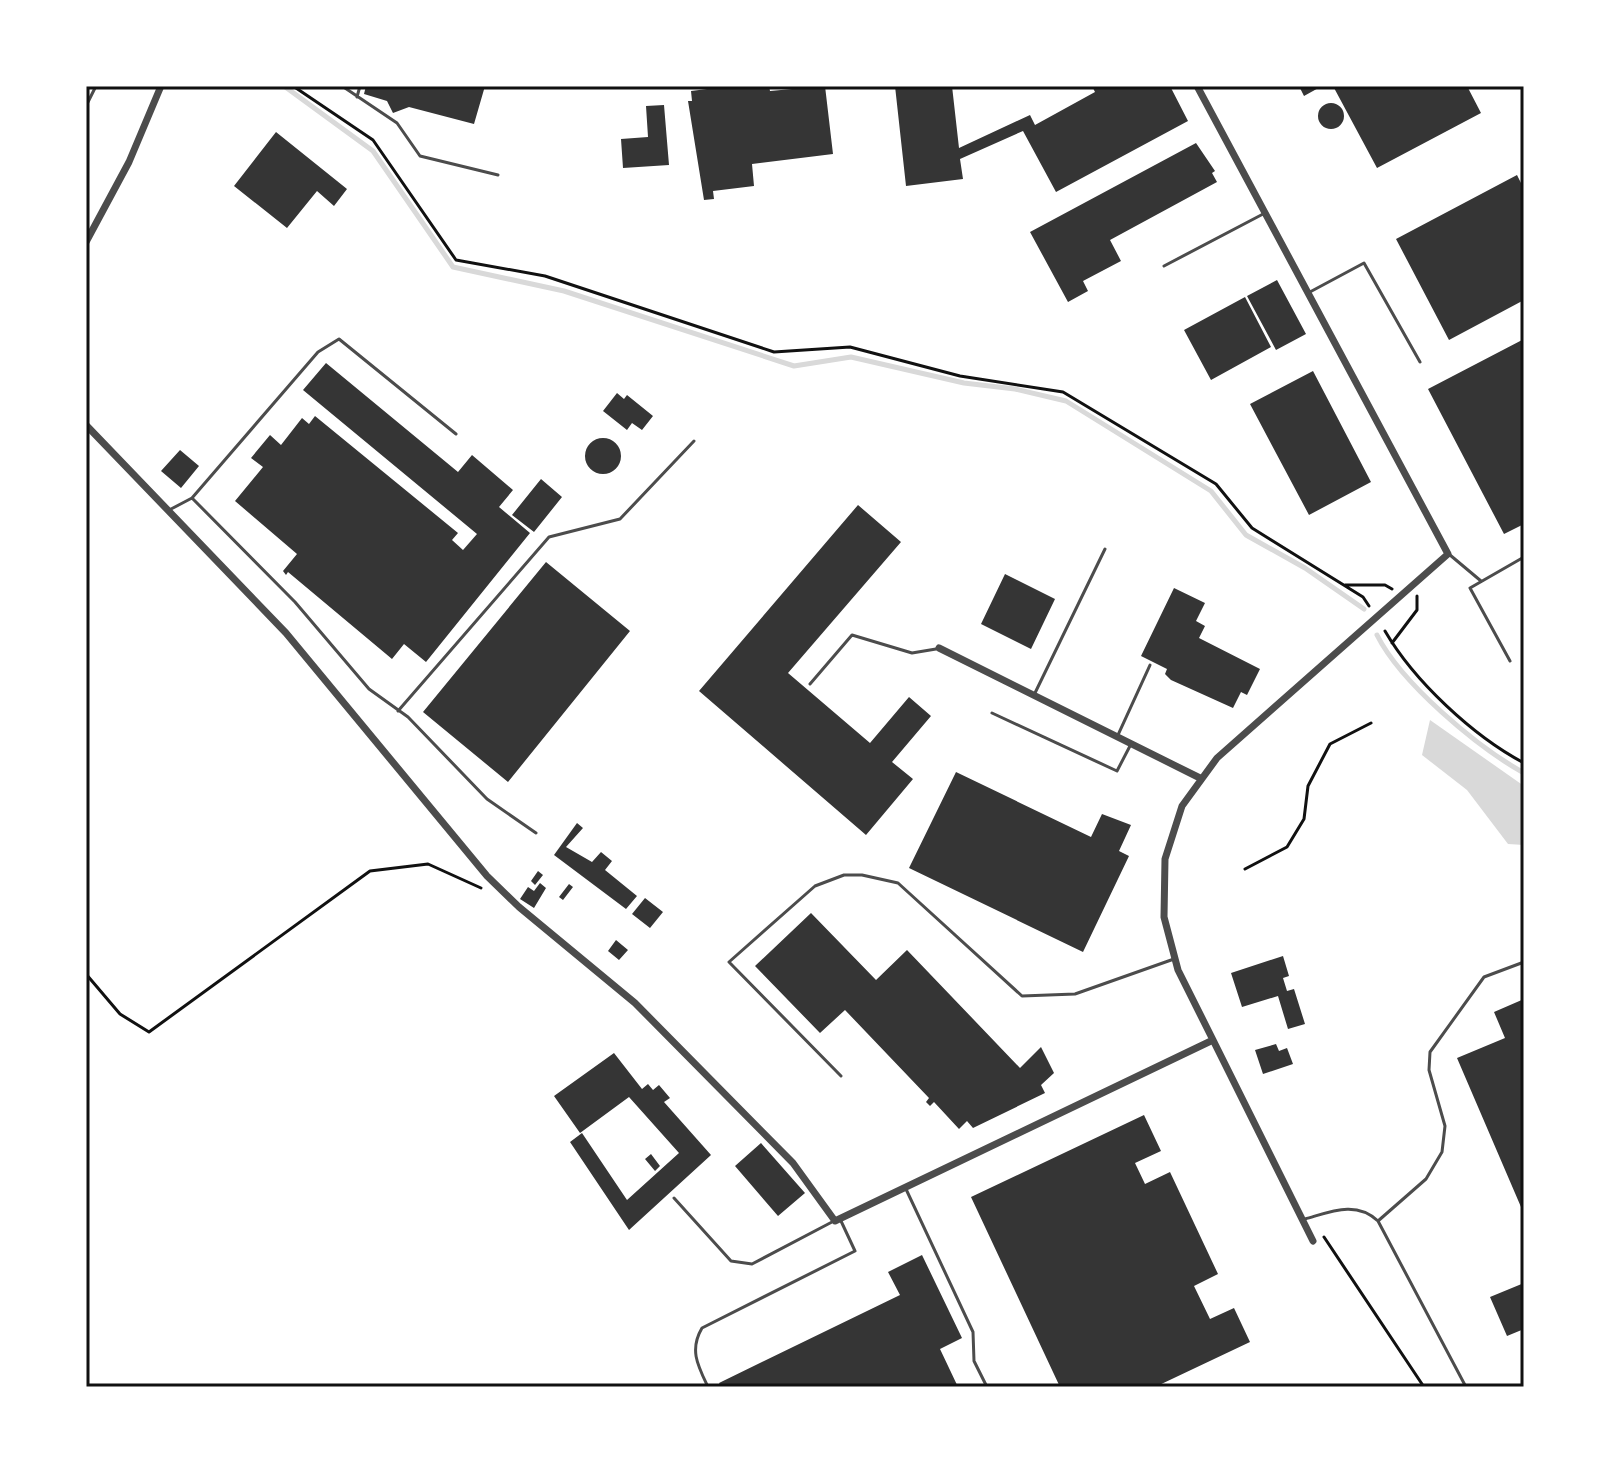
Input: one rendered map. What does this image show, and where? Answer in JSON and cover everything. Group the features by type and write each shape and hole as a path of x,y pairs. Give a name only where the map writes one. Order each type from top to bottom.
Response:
{"street":[{"path":"86,242 129,162 160,86"},
{"path":"1197,86 1448,554 1217,758 1200,778 1176,820 1165,859 1163,901 1174,959 1313,1241"},
{"path":"86,425 286,633 475,863 519,907 613,983 657,1024 793,1163 837,1220 1213,1040"},
{"path":"939,648 1200,778"}],"lane":[{"path":"86,106 96,86"},
{"path":"342,86 397,123 420,156 498,175"},
{"path":"357,97 360,86"},
{"path":"1164,266 1265,213"},
{"path":"1308,293 1364,263 1420,362"},
{"path":"168,511 192,498 318,352 339,339 456,434"},
{"path":"398,711 549,537 620,519 694,441"},
{"path":"192,498 295,602 369,689 398,711 487,799 536,833"},
{"path":"1034,695 1105,549"},
{"path":"1448,554 1481,581"},
{"path":"1510,661 1470,588 1524,557"},
{"path":"810,684 852,635 912,653 939,648"},
{"path":"1117,737 1150,665"},
{"path":"992,713 1117,771 1131,744"},
{"path":"841,1076 729,962 815,886 827,880 862,875 898,883 1022,996 1075,994 1174,959"},
{"path":"1378,1221 1426,1179 1442,1152 1445,1126 1429,1070 1430,1052 1484,977 1524,962"},
{"path":"905,1187 973,1332 974,1361 987,1387"},
{"path":"674,1198 731,1261 741,1265 752,1264 837,1220 855,1251 702,1328 694,1355 708,1387"},
{"path":"1301,1220 1346,1208 1368,1212 1378,1221 1466,1387"}],"path":[{"path":"293,86 373,140 456,260 545,276 774,352 850,347 960,376 1063,392 1216,484 1252,528 1345,585 1363,597 1369,606"},
{"path":"1392,643 1417,610 1417,581"},
{"path":"1345,585 1385,585 1402,594"},
{"path":"1385,631 1405,663 1495,748 1524,763"},
{"path":"1245,869 1287,847 1304,819 1308,786 1330,744 1371,723"},
{"path":"86,974 120,1014 149,1032 370,871 428,864 483,889"},
{"path":"1313,1241 1327,1236 1424,1387"}],"shaded area":[{"path":"1430,720 1524,786 1524,845 1508,844 1467,790 1422,755"}],"building":[{"path":"366,86 485,86 474,124 409,107 393,113 387,101 364,94"},
{"path":"731,86 769,86 770,91 825,86 833,154 752,164 754,186 713,191 714,199 704,200 688,101 692,101 691,91"},
{"path":"895,86 952,86 959,148 1030,115 1035,125 1095,92 1092,86 1170,86 1188,121 1056,192 1023,131 960,159 963,179 906,186"},
{"path":"1299,86 1322,86 1304,96"},
{"path":"1333,86 1467,86 1481,113 1377,168"},
{"path":"1331,103 1340,107 1344,116 1340,125 1331,129 1322,125 1318,116 1322,107"},
{"path":"664,105 669,165 623,168 621,139 648,137 646,106"},
{"path":"276,132 347,189 334,206 317,191 287,228 234,186"},
{"path":"1196,143 1215,171 1212,173 1217,182 1110,240 1121,261 1083,281 1088,291 1068,302 1030,232"},
{"path":"1517,175 1524,189 1524,300 1449,340 1396,239"},
{"path":"1277,280 1306,334 1276,350 1247,296"},
{"path":"1245,297 1271,347 1211,380 1184,330"},
{"path":"1524,339 1524,524 1504,534 1428,389"},
{"path":"326,363 458,472 472,455 513,490 499,507 530,533 426,662 404,644 392,659 288,572 286,575 283,571 297,554 235,501 263,467 251,458 270,435 281,445 302,418 309,424 315,416 458,533 452,540 463,550 477,534 303,390"},
{"path":"1313,371 1371,482 1309,515 1250,404"},
{"path":"617,393 624,399 627,395 653,416 642,430 632,423 627,430 603,411"},
{"path":"603,438 616,443 621,456 616,469 603,474 590,469 585,456 590,443"},
{"path":"180,450 199,466 181,488 161,471"},
{"path":"541,479 562,497 534,532 512,515"},
{"path":"858,505 901,542 788,673 870,743 909,697 931,716 892,762 913,779 866,835 699,691"},
{"path":"546,562 630,631 508,782 423,712"},
{"path":"1005,574 1055,599 1031,649 981,624"},
{"path":"1174,588 1205,603 1196,621 1205,626 1199,638 1260,669 1247,695 1241,692 1233,708 1171,680 1165,674 1167,669 1141,656"},
{"path":"956,772 1091,837 1102,814 1131,825 1119,851 1129,856 1083,952 909,868"},
{"path":"577,823 583,828 566,847 592,862 601,852 612,861 605,870 637,896 626,909 554,855"},
{"path":"538,871 543,875 535,885 531,881"},
{"path":"540,883 546,888 534,908 520,899 528,887 534,891"},
{"path":"569,884 573,887 563,900 559,897"},
{"path":"645,898 663,912 650,928 632,914"},
{"path":"811,913 876,980 907,950 1020,1068 1041,1047 1054,1073 1041,1085 1045,1093 973,1128 967,1121 959,1129 934,1102 930,1106 926,1102 929,1098 845,1010 820,1033 755,966"},
{"path":"616,940 628,950 619,960 608,951"},
{"path":"1283,956 1289,976 1283,978 1287,991 1294,989 1305,1024 1288,1029 1278,996 1242,1007 1231,973"},
{"path":"1524,999 1524,1214 1457,1058 1505,1038 1494,1012"},
{"path":"1276,1044 1279,1051 1287,1048 1293,1064 1263,1074 1255,1050"},
{"path":"614,1053 642,1089 648,1084 653,1090 659,1085 670,1098 664,1102 711,1155 629,1230 570,1142 582,1133 627,1200 679,1153 629,1097 580,1133 554,1096"},
{"path":"1144,1115 1161,1151 1135,1163 1145,1184 1170,1172 1218,1274 1194,1286 1210,1319 1234,1308 1250,1342 1155,1387 1060,1387 971,1197"},
{"path":"761,1143 805,1193 778,1216 735,1166"},
{"path":"651,1154 660,1166 655,1171 645,1159"},
{"path":"922,1255 962,1338 940,1349 958,1387 721,1387 719,1383 900,1295 888,1272"},
{"path":"1524,1283 1524,1329 1507,1336 1490,1297"}],"waterway":[{"path":"284,86 373,151 453,267 564,291 794,366 851,357 964,383 1015,389 1066,401 1211,491 1246,535 1305,568 1364,609"},
{"path":"1377,635 1403,673 1442,712 1463,731 1524,773"}]}
